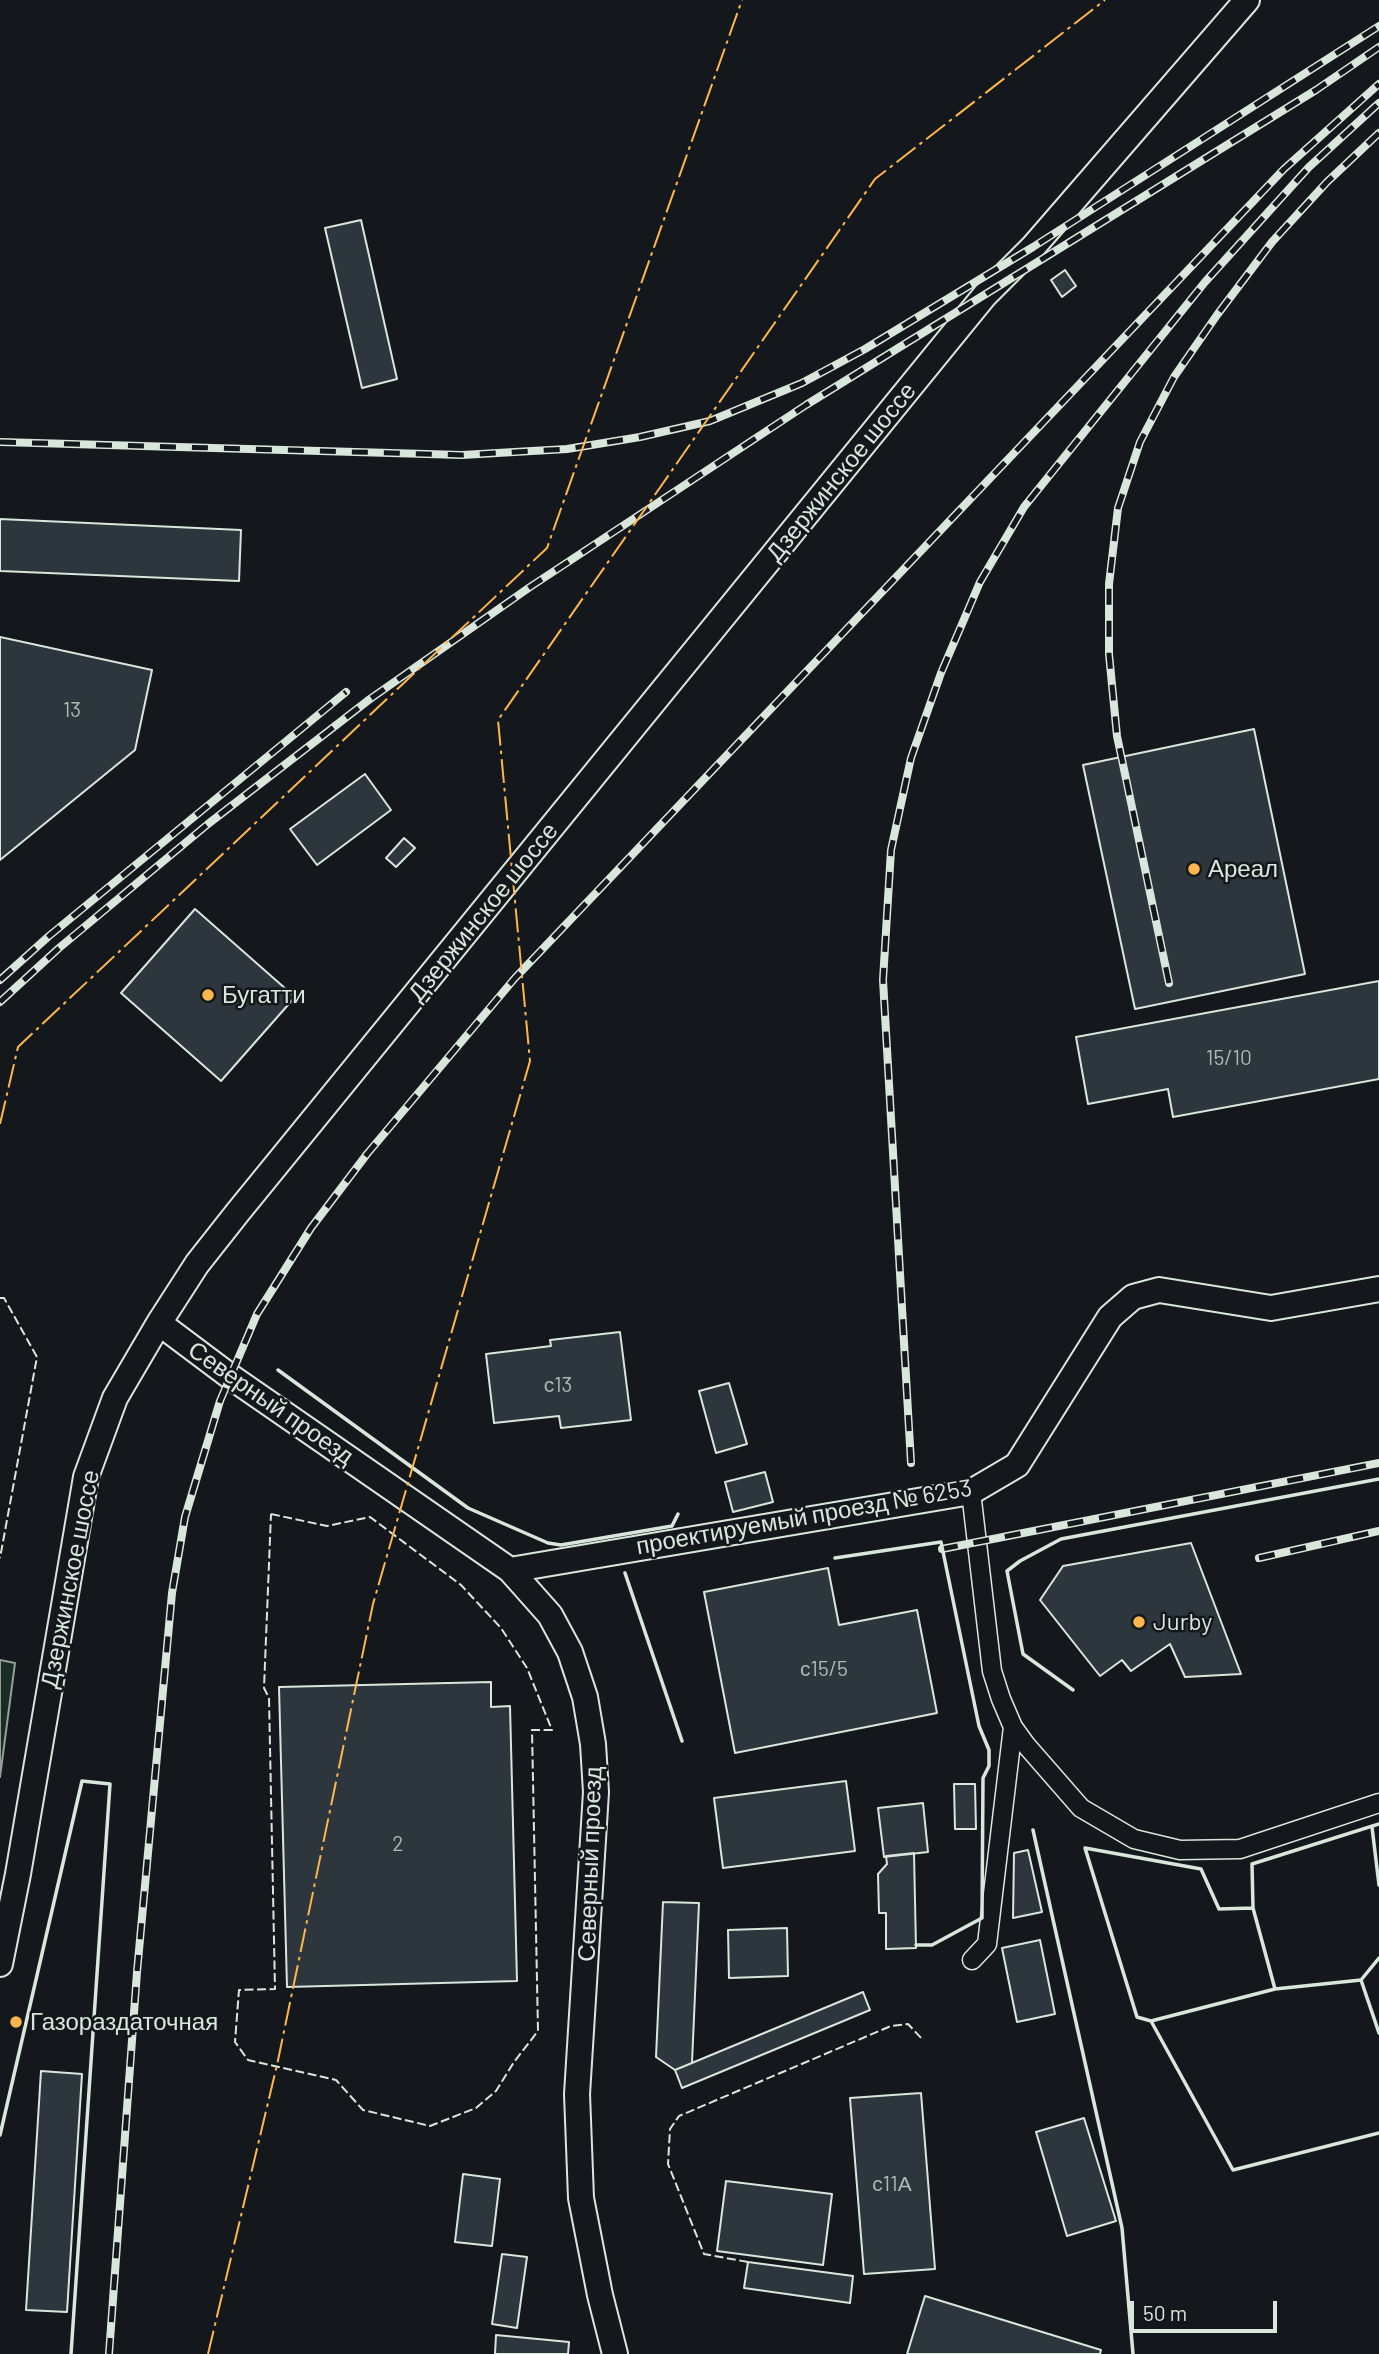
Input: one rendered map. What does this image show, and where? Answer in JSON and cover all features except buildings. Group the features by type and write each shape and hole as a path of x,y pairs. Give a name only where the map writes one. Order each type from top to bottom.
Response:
{"main road":[{"name":"Дзержинское шоссе","path":"0,1964 18,1874 86,1476 115,1398 159,1323 197,1264 238,1212 985,295 1032,247 1247,0"},
{"name":"проектируемый проезд № 6253","path":"510,1570 971,1492 1017,1465 1110,1317 1133,1297 1159,1290 1270,1308 1379,1289"},
{"name":"Северный проезд","path":"159,1323 231,1377 510,1570 550,1615 570,1652 585,1697 593,1744 596,1792 578,2094 580,2185 600,2295 615,2354"}],"street":[{"path":"971,1492 980,1587 992,1671 1000,1699 1013,1727 1026,1745 1081,1808 1134,1839 1180,1850 1240,1849 1379,1803"},
{"path":"972,1960 987,1944 1013,1727"}],"green space":[{"path":"0,1660 15,1663 0,1777"}],"railway":[{"path":"0,442 462,455 567,449 640,437 710,421 802,383 865,349 1033,247 1379,26"},
{"path":"0,1002 59,948 208,824 370,699 530,587 806,405 1316,90 1379,47"},
{"path":"109,2354 137,1972 172,1593 185,1517 220,1401 257,1314 311,1228 367,1154 515,978 1284,169 1379,84"},
{"path":"911,1463 883,980 891,850 911,758 941,673 980,582 1024,507 1205,282 1309,167 1379,103"},
{"path":"1169,983 1117,736 1109,654 1109,584 1118,508 1140,442 1174,377 1217,315 1272,242 1327,182 1379,133"},
{"path":"0,980 49,936 346,692"},
{"path":"942,1549 1379,1463"},
{"path":"1259,1558 1379,1531"}],"fence":[{"path":"0,1298 4,1298 37,1357 0,1558"},
{"path":"271,1514 327,1526 370,1517 461,1585 501,1628 527,1668 552,1730 532,1730 538,2031 496,2091 476,2108 430,2126 363,2110 336,2080 248,2060 235,2042 239,1990 275,1989 269,1698 264,1688 271,1514"},
{"path":"748,2262 704,2254 668,2164 670,2129 679,2116 891,2026 908,2024 923,2040"}],"wall":[{"path":"278,1370 468,1508 548,1543 561,1545 672,1526 678,1514"},
{"path":"1073,1690 1023,1654 1007,1571 1020,1561 1061,1539 1379,1479"},
{"path":"835,1558 941,1542 979,1726 989,1750 989,1766 983,1778 982,1918 932,1945 916,1945"},
{"path":"625,1573 682,1741"},
{"path":"0,2135 82,1781 110,1784 71,2354"},
{"path":"1275,1989 1253,1908 1252,1864 1379,1824"},
{"path":"1372,1827 1379,1885"},
{"path":"1033,1830 1122,2228 1133,2354"},
{"path":"1253,1908 1219,1909 1201,1869 1085,1848 1137,2017 1151,2021 1275,1989 1361,1980 1379,1958"},
{"path":"1361,1980 1379,2033"},
{"path":"1151,2021 1233,2170 1379,2133"}],"power":[{"path":"0,1124 18,1047 547,548 742,0"},
{"path":"208,2354 277,2065 373,1604 530,1061 498,720 875,179 1105,0"}],"place":[{"name":"Ареал","path":"1194,869"},
{"name":"Бугатти","path":"208,995"},
{"name":"Jurby","path":"1139,1622"},
{"name":"Газораздаточная","path":"16,2022"}]}
